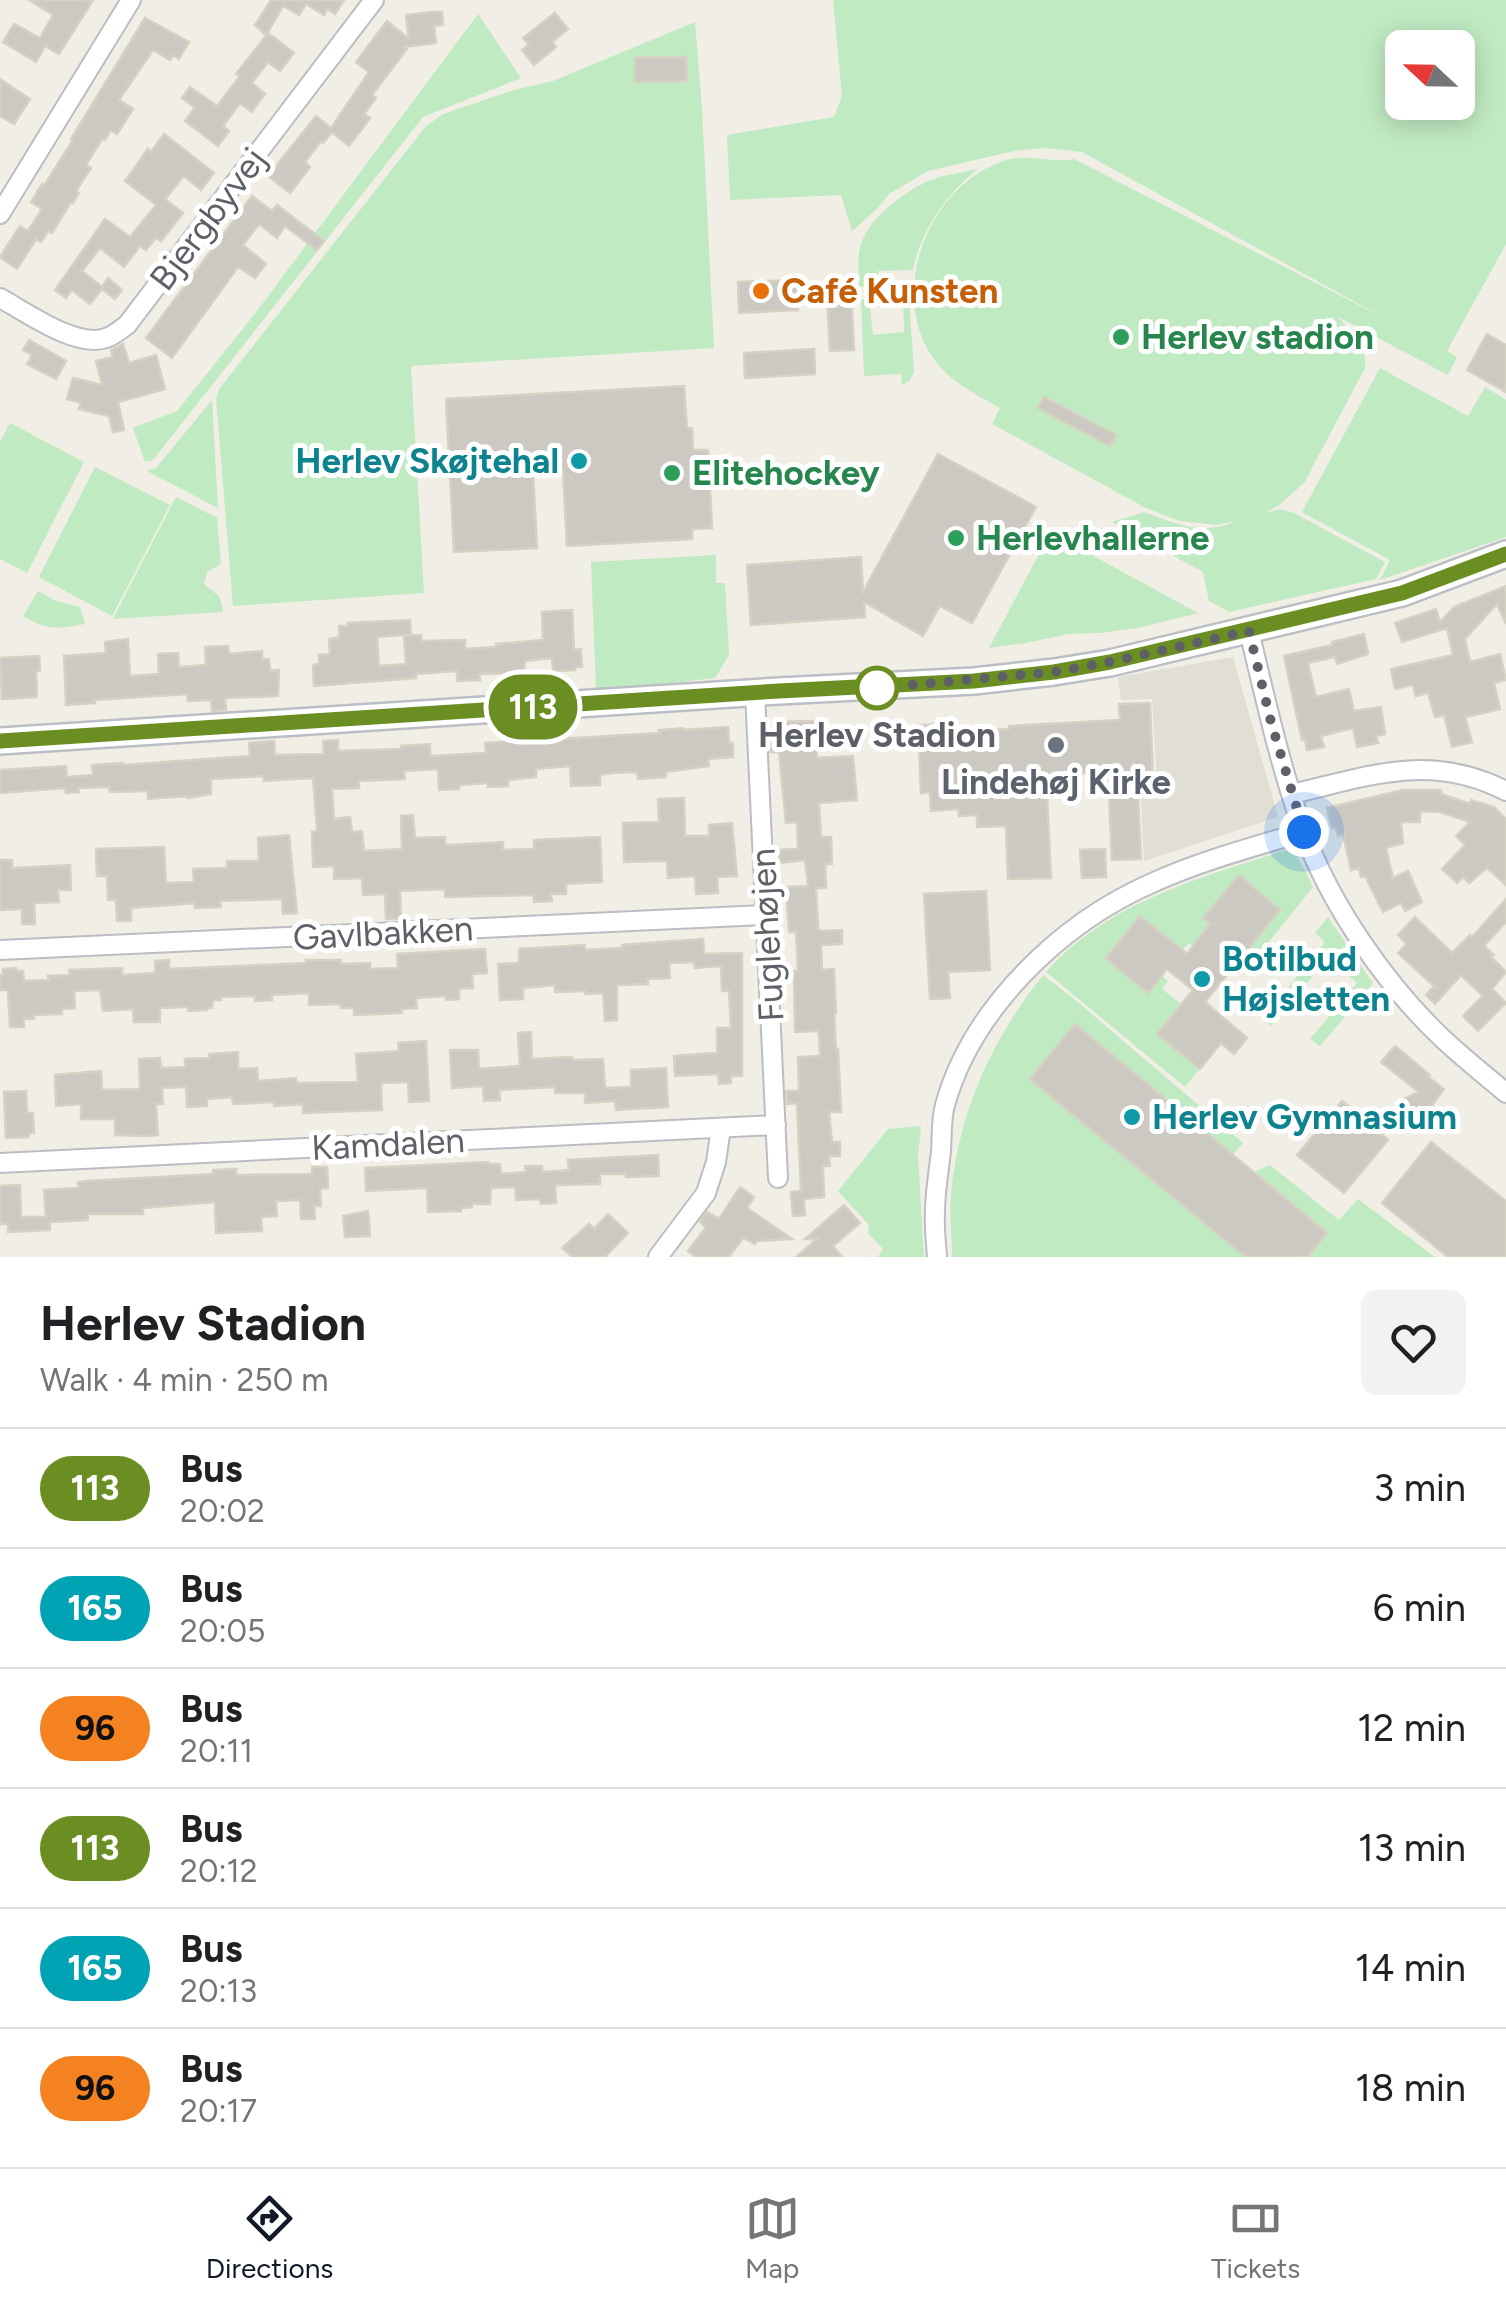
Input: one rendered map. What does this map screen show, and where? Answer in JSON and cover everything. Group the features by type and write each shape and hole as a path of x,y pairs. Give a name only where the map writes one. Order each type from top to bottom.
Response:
{"street":[{"path":"0,214 132,0"},
{"name":"Bjergbyvej","path":"0,298 68,335 87,340 106,338 127,324 374,0"},
{"path":"0,741 884,687 1054,672 1249,631 1402,593 1506,554"},
{"path":"1249,631 1304,832 1335,898 1394,986 1442,1038 1506,1092"},
{"name":"Fuglehøjen","path":"756,693 778,1178"},
{"path":"1292,794 1388,772 1428,768 1455,771 1506,791"},
{"path":"937,1257 934,1210 944,1108 962,1059 981,1028 1033,963 1082,923 1150,883 1304,832"},
{"name":"Gavlbakken","path":"0,950 766,916"},
{"name":"Kamdalen","path":"0,1163 776,1125"},
{"path":"658,1257 706,1192 721,1128"}],"shaded area":[{"path":"1233,657 1278,817 1144,861 1140,781 1157,780 1152,699 1121,700 1118,677"}],"green space":[{"path":"833,0 1506,0 1506,244 1447,351 1457,357 1448,375 1338,317 1361,346 1365,368 1304,483 1265,513 1280,509 1294,513 1385,562 1376,579 1229,612 1209,601 1203,572 1112,522 1144,512 1201,528 1213,528 1236,521 1216,525 1179,521 1144,507 992,424 1000,408 955,381 933,358 920,332 914,304 915,275 934,220 973,177 1009,160 1074,159 1388,320 1082,152 1045,148 1014,151 928,171 889,194 852,231 841,195 730,200 727,135 834,117 842,96"},
{"path":"478,14 521,78 423,117 153,460 145,462 133,428 177,411 257,311"},
{"path":"695,22 714,348 411,366 424,593 233,606 216,398 220,388 426,126 443,114 553,81"},
{"path":"978,169 936,214 913,270 878,271 878,285 859,287 860,248 881,214 928,181"},
{"path":"903,297 909,297 914,372 902,385 901,374 864,376 861,299 869,299 873,335 904,332"},
{"path":"1380,368 1468,416 1485,387 1506,400 1506,537 1380,580 1390,560 1302,512"},
{"path":"212,400 218,508 147,471 156,468"},
{"path":"10,423 84,462 27,573 0,559 0,442"},
{"path":"95,467 170,505 112,616 39,577"},
{"path":"176,497 217,518 221,564 207,572 204,584 220,597 223,612 113,619"},
{"path":"1057,536 1198,613 1138,628 1068,634 989,648 1047,539"},
{"path":"716,555 716,583 725,583 729,655 715,678 596,692 591,562"},
{"path":"38,591 80,607 85,624 53,628 23,616"},
{"path":"1286,850 1297,855 1313,887 1243,974 1235,965 1280,910 1239,876 1228,938 1193,946 1189,943 1182,950 1140,916 1106,958 1147,993 1162,976 1168,981 1162,989 1181,1004 1157,1034 1200,1069 1185,1087 1046,972 1098,927 1127,910 1189,882"},
{"path":"1328,917 1373,983 1320,1046 1310,1039 1357,983 1328,958 1271,1026 1263,1019 1325,942 1315,933"},
{"path":"1043,975 1243,1143 1233,1155 1075,1025 1030,1079 1246,1257 952,1257 951,1195 970,1106 993,1051"},
{"path":"921,1126 918,1157 924,1257 878,1257 883,1249 868,1233 869,1225 838,1191 888,1129"},
{"path":"1270,1165 1339,1220 1358,1199 1435,1257 1307,1257 1327,1232 1254,1172"}],"building":[{"path":"29,0 93,0 59,54 45,46 36,62 3,42 14,24 40,38 53,15"},
{"path":"271,0 344,0 335,14 327,9 324,15 306,4 299,15 283,6 266,35 255,25"},
{"path":"442,12 443,25 434,26 436,43 404,47 407,49 372,95 376,98 364,114 370,118 349,146 332,132 305,162 310,167 290,193 268,176 316,116 331,128 369,72 356,62 387,21 409,39 406,15"},
{"path":"555,13 568,29 552,42 556,47 534,65 522,50 529,45 523,38"},
{"path":"145,18 189,42 179,59 173,55 170,60 153,50 119,100 133,109 117,134 111,130 102,139 86,165 91,168 73,203 52,233 48,231 41,242 36,239 17,269 0,257 20,226 28,231 42,209 31,202 73,140"},
{"path":"268,33 294,53 280,71 268,62 252,83 265,94 252,112 240,103 223,126 229,131 218,146 185,121 195,108 182,98 190,87 217,106"},
{"path":"686,57 687,81 635,82 635,58"},
{"path":"0,79 30,99 14,124 0,116"},
{"path":"164,134 214,173 201,190 184,176 165,199 183,213 161,241 156,238 146,250 140,246 124,267 100,248 82,271 102,287 108,278 122,290 115,299 102,289 90,304 72,290 66,298 55,290 105,219 130,237 156,205 125,181"},
{"path":"252,196 272,211 277,205 324,241 317,250 285,226 277,238 259,224 243,245 266,264 255,278 238,267 172,358 146,338"},
{"path":"797,280 798,310 739,313 738,282"},
{"path":"851,297 854,350 830,351 827,298"},
{"path":"1487,334 1506,345 1506,392 1467,370"},
{"path":"29,340 66,361 56,379 27,364 32,355 23,350"},
{"path":"123,344 129,363 156,355 165,389 118,402 124,430 113,432 109,416 79,409 81,403 67,399 73,378 102,385 96,361 113,357 111,350"},
{"path":"814,349 815,374 745,378 744,353"},
{"name":"Herlev Skøjtehal","path":"684,386 693,450 708,450 712,528 692,529 692,539 567,546 563,472 533,473 537,548 454,552 446,399"},
{"path":"1044,397 1116,435 1110,446 1038,408"},
{"name":"Herlevhallerne","path":"938,454 1036,507 972,623 940,606 923,636 864,602 865,617 751,625 747,565 861,557 863,592"},
{"path":"1506,586 1506,624 1497,604 1465,639 1470,662 1500,654 1506,680 1494,683 1500,709 1465,717 1472,742 1452,747 1444,715 1435,717 1428,693 1416,696 1411,685 1395,689 1391,669 1453,655 1447,628 1402,642 1395,623 1436,609 1440,622 1454,607"},
{"path":"572,610 574,650 581,649 582,667 575,670 553,671 552,658 525,661 524,673 479,674 480,680 457,681 457,671 314,686 313,665 319,664 319,655 330,654 329,639 339,637 339,626 348,623 410,620 411,634 377,637 379,666 406,664 404,636 421,635 421,641 465,640 465,649 543,640 542,612"},
{"path":"1364,634 1368,654 1337,664 1335,657 1308,663 1316,697 1349,689 1354,711 1381,707 1385,734 1376,736 1378,743 1357,747 1353,728 1321,736 1324,747 1307,750 1284,656"},
{"path":"128,639 130,676 159,674 158,654 178,653 179,667 206,665 205,647 228,646 229,654 262,651 262,659 269,659 270,671 279,670 278,696 225,698 226,710 212,711 211,700 188,701 187,694 66,705 64,656 106,653 105,642"},
{"path":"39,656 37,697 2,699 0,658"},
{"path":"1150,703 1153,778 1137,778 1141,859 1112,860 1108,772 1046,775 1051,878 1008,879 1006,826 977,827 977,815 959,816 958,809 931,811 930,792 921,793 918,725 952,724 952,732 1120,720 1119,704"},
{"path":"815,721 817,758 853,756 857,800 819,803 821,837 831,837 832,864 825,864 826,888 816,888 818,928 842,930 842,944 821,945 822,970 834,969 841,1112 829,1112 832,1142 840,1142 840,1156 829,1156 830,1166 823,1166 824,1197 804,1199 805,1215 793,1216 791,1192 801,1191 797,1103 787,1104 786,1091 799,1091 798,1057 820,1056 819,1031 795,1032 796,932 789,932 786,887 808,886 805,860 779,863 778,850 798,849 797,822 786,823 779,752 770,752 770,737 778,736 777,722"},
{"path":"728,727 733,757 708,759 709,766 666,772 666,777 638,779 637,772 612,773 600,775 600,785 571,786 570,766 536,769 536,777 508,780 508,786 488,787 488,783 439,790 438,769 404,771 405,779 359,781 359,788 332,789 334,819 350,817 352,832 362,831 364,851 402,849 401,816 413,815 415,838 445,837 445,844 450,845 503,842 503,850 534,849 534,840 600,837 602,882 566,884 566,894 551,894 552,901 534,902 534,895 445,897 445,889 400,891 401,919 386,919 385,894 363,895 362,878 334,879 334,866 313,867 312,832 317,831 313,778 211,779 211,794 188,798 148,799 148,791 110,792 109,787 78,788 79,792 66,793 65,788 0,793 0,770 66,766 67,777 93,775 92,765 250,756 249,743 274,741 275,755 324,754 323,741 338,740 338,751 430,744 430,756 486,753 485,743"},
{"path":"1403,790 1441,790 1441,794 1470,804 1471,800 1494,807 1506,819 1506,885 1487,868 1469,883 1463,877 1457,883 1442,869 1465,845 1456,836 1470,822 1440,812 1420,811 1420,822 1401,822 1403,843 1386,848 1393,878 1408,871 1422,902 1405,911 1401,903 1383,912 1359,868 1351,870 1343,834 1338,836 1336,827 1332,828 1327,808"},
{"path":"684,798 685,836 709,836 709,825 732,823 737,876 717,877 718,893 696,894 695,876 668,878 667,861 624,862 623,823 659,822 658,799"},
{"path":"289,835 297,913 283,914 282,899 220,901 221,907 195,908 194,903 131,908 131,921 117,921 116,900 108,900 107,876 97,876 96,849 164,847 166,883 194,882 193,869 227,868 227,861 259,861 258,838"},
{"path":"1105,849 1106,877 1082,878 1080,850"},
{"path":"0,860 12,860 12,868 70,865 71,890 58,890 59,902 34,903 35,924 22,924 22,909 0,910"},
{"path":"1239,875 1280,910 1205,1002 1247,1038 1234,1054 1221,1043 1200,1069 1157,1034 1193,990 1167,969 1148,993 1106,958 1140,916 1187,954 1210,924 1203,918"},
{"path":"986,891 990,970 948,972 950,998 930,999 924,894"},
{"path":"1506,899 1506,922 1484,946 1506,972 1492,989 1506,1003 1478,1031 1463,1016 1483,996 1461,975 1435,1004 1426,995 1434,986 1398,953 1407,944 1398,935 1415,917 1452,953"},
{"path":"703,939 704,954 742,953 742,1076 731,1076 731,1083 719,1084 718,1074 675,1076 674,1056 717,1053 717,1028 731,1028 729,991 722,991 721,966 695,968 694,962 669,963 670,978 648,979 648,984 617,985 617,1020 605,1021 603,993 555,992 555,985 523,988 523,999 500,1000 498,964 519,963 519,949 585,945 585,950 622,948"},
{"path":"485,949 487,973 472,974 473,988 459,989 459,999 416,998 417,1008 402,1009 402,1013 354,1015 354,1008 341,1008 341,1004 309,1005 309,993 272,995 272,1000 255,1001 255,996 221,997 213,1000 212,1008 207,1010 160,1008 160,1022 134,1022 133,1009 103,1011 100,990 74,991 75,1008 62,1009 62,1014 33,1015 34,1019 23,1019 24,1027 10,1027 8,990 0,990 3,969 23,971 24,981 70,975 69,970 122,968 122,975 155,973 155,961 169,960 169,969 306,960 370,963 370,969 398,968 397,954"},
{"name":"Herlev Gymnasium","path":"1075,1024 1327,1233 1307,1257 1246,1257 1030,1079"},
{"path":"531,1032 532,1059 603,1059 605,1088 631,1087 631,1070 666,1068 668,1107 616,1110 615,1101 585,1103 585,1093 555,1093 555,1087 499,1090 500,1100 484,1101 483,1086 452,1088 450,1050 478,1050 479,1069 520,1066 518,1033"},
{"path":"426,1041 429,1101 409,1102 408,1082 381,1083 382,1110 303,1113 303,1104 233,1104 232,1097 207,1099 207,1106 187,1107 186,1087 162,1088 163,1104 156,1104 158,1135 144,1136 115,1135 115,1119 81,1119 81,1104 56,1106 55,1075 101,1071 102,1090 140,1089 139,1059 160,1058 161,1068 185,1067 185,1059 238,1052 238,1069 257,1068 258,1081 296,1078 296,1083 358,1082 356,1054 399,1051 398,1043"},
{"path":"1395,1046 1444,1089 1432,1105 1439,1111 1429,1122 1401,1100 1419,1092 1381,1062"},
{"path":"26,1091 27,1113 33,1113 34,1133 29,1133 29,1137 6,1138 4,1092"},
{"path":"1342,1101 1388,1140 1344,1193 1297,1155"},
{"path":"1431,1142 1506,1201 1506,1257 1448,1257 1382,1203"},
{"path":"658,1155 659,1176 600,1174 600,1184 555,1185 556,1203 516,1200 515,1187 491,1188 490,1204 472,1204 461,1211 428,1212 427,1188 366,1191 365,1168 488,1162 500,1164 501,1174 526,1172 525,1166 542,1166 542,1172 569,1170 568,1160"},
{"path":"312,1167 327,1167 328,1188 320,1189 321,1206 314,1206 315,1219 301,1219 300,1200 276,1201 277,1216 261,1217 262,1231 216,1233 215,1202 143,1208 143,1214 88,1214 88,1220 50,1222 50,1230 8,1232 8,1224 0,1224 0,1186 20,1185 21,1217 46,1217 44,1190 79,1188 78,1182 213,1174 213,1170 236,1169 236,1175 312,1174"},
{"path":"740,1187 754,1197 747,1208 792,1239 755,1244 743,1238 729,1257 696,1257 688,1251 706,1227 700,1222 707,1212 719,1219"},
{"path":"844,1205 860,1223 833,1246 842,1257 796,1257 817,1239 805,1239"},
{"path":"368,1211 370,1236 345,1237 343,1216"},
{"path":"608,1214 628,1233 605,1257 573,1257 562,1248 589,1224 594,1229"}],"bus line":[{"name":"113","path":"0,741 884,687 1054,672 1201,642 1402,593 1506,554"}],"place":[{"name":"Café Kunsten","path":"761,291"},
{"name":"Herlev stadion","path":"1121,337"},
{"name":"Herlev Skøjtehal","path":"579,461"},
{"name":"Elitehockey","path":"672,473"},
{"name":"Herlevhallerne","path":"956,538"},
{"name":"Herlev Stadion","path":"877,688"},
{"name":"Lindehøj Kirke","path":"1056,745"},
{"name":"Botilbud Højsletten","path":"1202,979"},
{"name":"Herlev Gymnasium","path":"1132,1117"}],"route":[{"path":"877,688 1054,672 1249,631 1304,832"}]}
